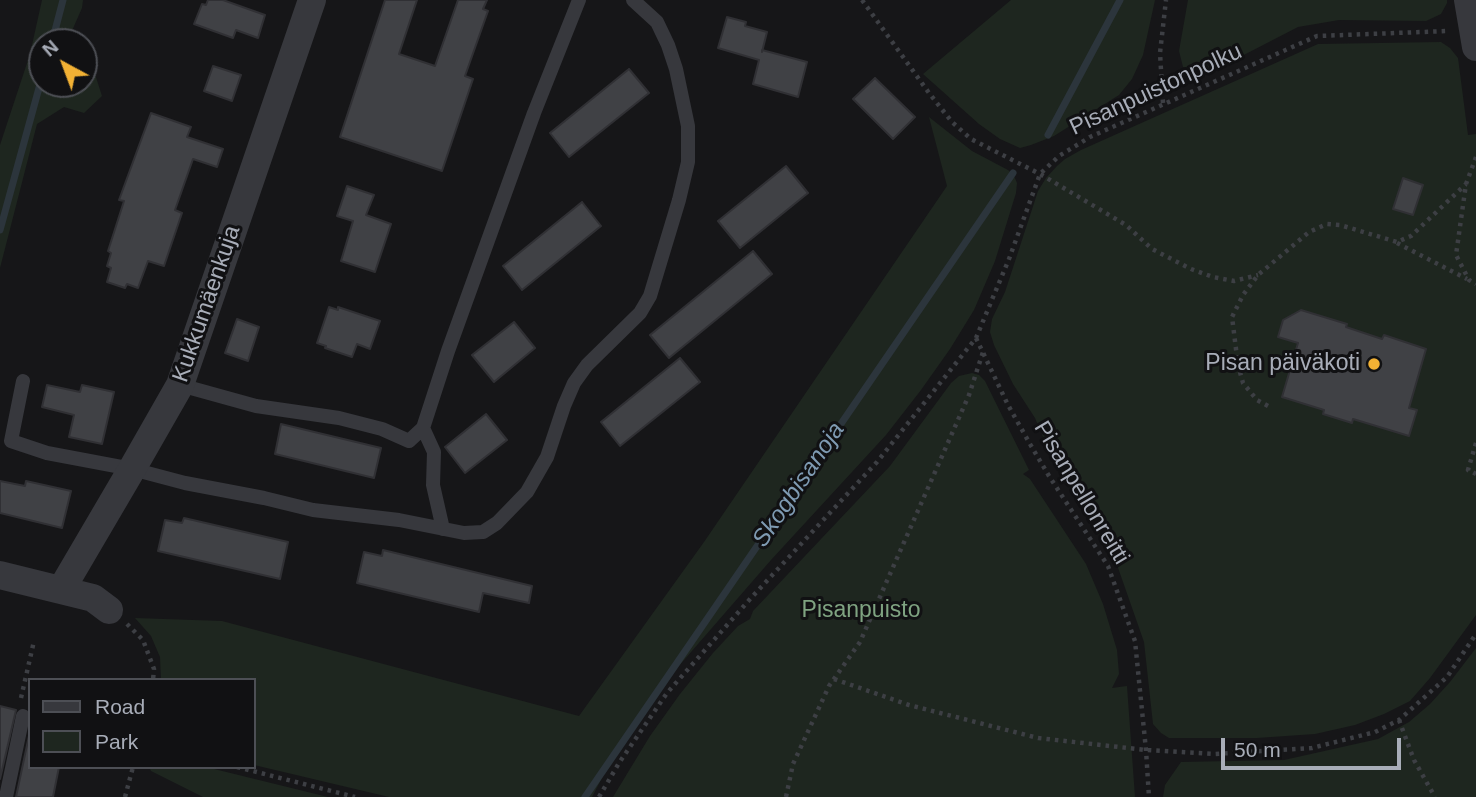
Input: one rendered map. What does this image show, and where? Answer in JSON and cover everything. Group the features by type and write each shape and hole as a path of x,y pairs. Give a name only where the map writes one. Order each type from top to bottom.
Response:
{"street":[{"name":"Kukkumäenkuja","path":"61,590 180,385 312,0"},
{"path":"1468,0 1475,40"},
{"path":"0,575 93,598 109,610"}],"lane":[{"path":"180,385 256,406 339,418 382,429 409,441 424,428 448,351 534,113 579,0"},
{"path":"23,381 11,441 47,453 313,510 399,520 464,533 483,531 497,523 527,492 547,457 574,383 587,365 640,313 650,296 673,224 688,162 688,126 668,45 657,22 633,0"},
{"path":"424,428 435,452 433,485 443,528"},
{"path":"5,792 23,716"}],"path":[{"path":"862,0 929,93 971,139 1040,174 1126,225 1152,249 1191,269 1234,281 1258,275"},
{"path":"1163,103 1160,52 1166,0"},
{"name":"Pisanpuistonpolku","path":"599,797 667,693 877,462 976,338 1040,174 1059,156 1090,137 1163,103 1317,36 1459,31 1475,40"},
{"path":"1469,280 1455,255 1466,184 1476,157"},
{"path":"1397,242 1411,236 1466,184"},
{"path":"1268,406 1257,400 1243,383 1232,317 1258,275 1310,232 1327,224 1340,225 1397,242 1476,284"},
{"name":"Pisanpellonreitti","path":"976,338 1008,405 1049,476 1108,566 1135,641 1149,797"},
{"path":"786,797 793,764 829,686 860,642 969,395 983,352"},
{"path":"1476,443 1468,470 1476,474"},
{"path":"109,610 143,640 154,669 153,678"},
{"path":"834,679 909,705 1038,738 1146,750 1214,754 1312,748 1375,732 1399,720 1447,677 1476,634"},
{"path":"23,716 20,704 34,641"},
{"path":"1399,720 1414,760 1435,797"},
{"path":"125,797 132,769"},
{"path":"245,769 355,797"}],"green space":[{"path":"42,0 83,0 73,28 36,28"},
{"path":"1011,0 1155,0 1143,55 1132,79 1119,95 1054,136 1020,148 1000,139 979,124 923,74"},
{"path":"1188,0 1447,0 1447,3 1441,14 1426,21 1339,20 1298,27 1203,76 1191,73 1183,67 1179,51"},
{"path":"1441,42 1458,58 1468,135 1476,134 1476,615 1410,701 1384,714 1355,725 1315,734 1257,738 1169,738 1153,724 1144,642 1116,562 1056,467 1035,418 1013,384 990,332 992,319 1005,292 1038,191 1057,166 1081,150 1318,44"},
{"path":"28,60 28,98 98,98 98,84 102,96 84,113 64,107 37,124 0,268 0,145"},
{"path":"929,117 972,151 1008,170 1017,183 995,261 974,310 950,349 886,435 771,560 645,705 624,736 592,797 389,797 256,765 256,678 161,678 160,657 151,636 135,618 222,621 579,716 704,542 947,186"},
{"name":"Pisanpuisto","path":"972,373 985,381 1029,470 1023,474 1030,479 1086,564 1103,604 1117,650 1119,674 1112,688 1127,686 1135,797 613,797 650,736 713,653 738,626 750,619 753,611 890,466 951,383 959,376"},
{"path":"1476,648 1476,797 1163,797 1165,785 1181,762 1284,760 1378,739 1409,722 1430,704"},
{"path":"150,769 214,769 328,797 203,797"}],"building":[{"path":"208,0 223,0 265,15 258,38 236,30 233,38 194,24 202,4 206,5"},
{"path":"385,0 417,0 399,54 435,66 458,0 487,0 483,9 488,11 465,76 473,79 442,171 340,137"},
{"path":"727,17 746,22 745,26 767,32 762,50 807,62 798,97 753,84 759,60 718,48"},
{"path":"213,66 241,75 232,101 204,91"},
{"path":"629,69 649,93 569,157 550,133"},
{"path":"875,78 915,117 893,139 853,99"},
{"path":"151,113 191,127 187,137 223,149 217,167 193,159 175,210 182,213 164,266 148,261 138,288 127,284 125,288 107,282 111,268 107,266 111,253 108,251 124,201 119,200"},
{"path":"786,166 808,193 740,248 718,221"},
{"path":"1403,178 1423,185 1413,215 1393,209"},
{"path":"347,186 374,195 366,215 391,224 375,272 341,261 353,221 337,216"},
{"path":"582,202 601,226 522,290 503,266"},
{"path":"753,251 772,274 669,358 650,335"},
{"path":"329,307 338,310 338,307 380,321 370,349 357,344 352,357 317,343"},
{"path":"1301,310 1347,324 1346,327 1382,339 1384,335 1426,349 1409,408 1417,410 1409,436 1353,419 1352,423 1323,414 1324,410 1282,397 1298,343 1278,337 1283,320"},
{"path":"237,319 259,327 248,361 225,353"},
{"path":"514,322 535,348 494,382 472,355"},
{"path":"680,358 700,382 620,446 601,422"},
{"path":"47,385 80,392 82,385 114,392 102,444 69,437 74,415 42,407"},
{"path":"486,414 507,440 465,473 445,447"},
{"path":"281,424 381,448 374,478 275,454"},
{"path":"0,481 25,486 26,481 71,491 62,528 0,513"},
{"path":"184,518 288,542 280,579 158,551 165,520 182,523"},
{"path":"383,550 532,586 529,603 483,593 479,612 357,583 364,552 382,556"},
{"path":"0,706 16,710 0,779"},
{"path":"28,740 28,769 59,769 53,797 16,797"}],"waterway":[{"path":"56,28 63,0"},
{"name":"Skogbisanoja","path":"1048,135 1120,0"},
{"path":"0,230 36,98"},
{"name":"Skogbisanoja","path":"585,797 1013,173"}],"place":[{"name":"Pisan päiväkoti","path":"1374,364"}]}
